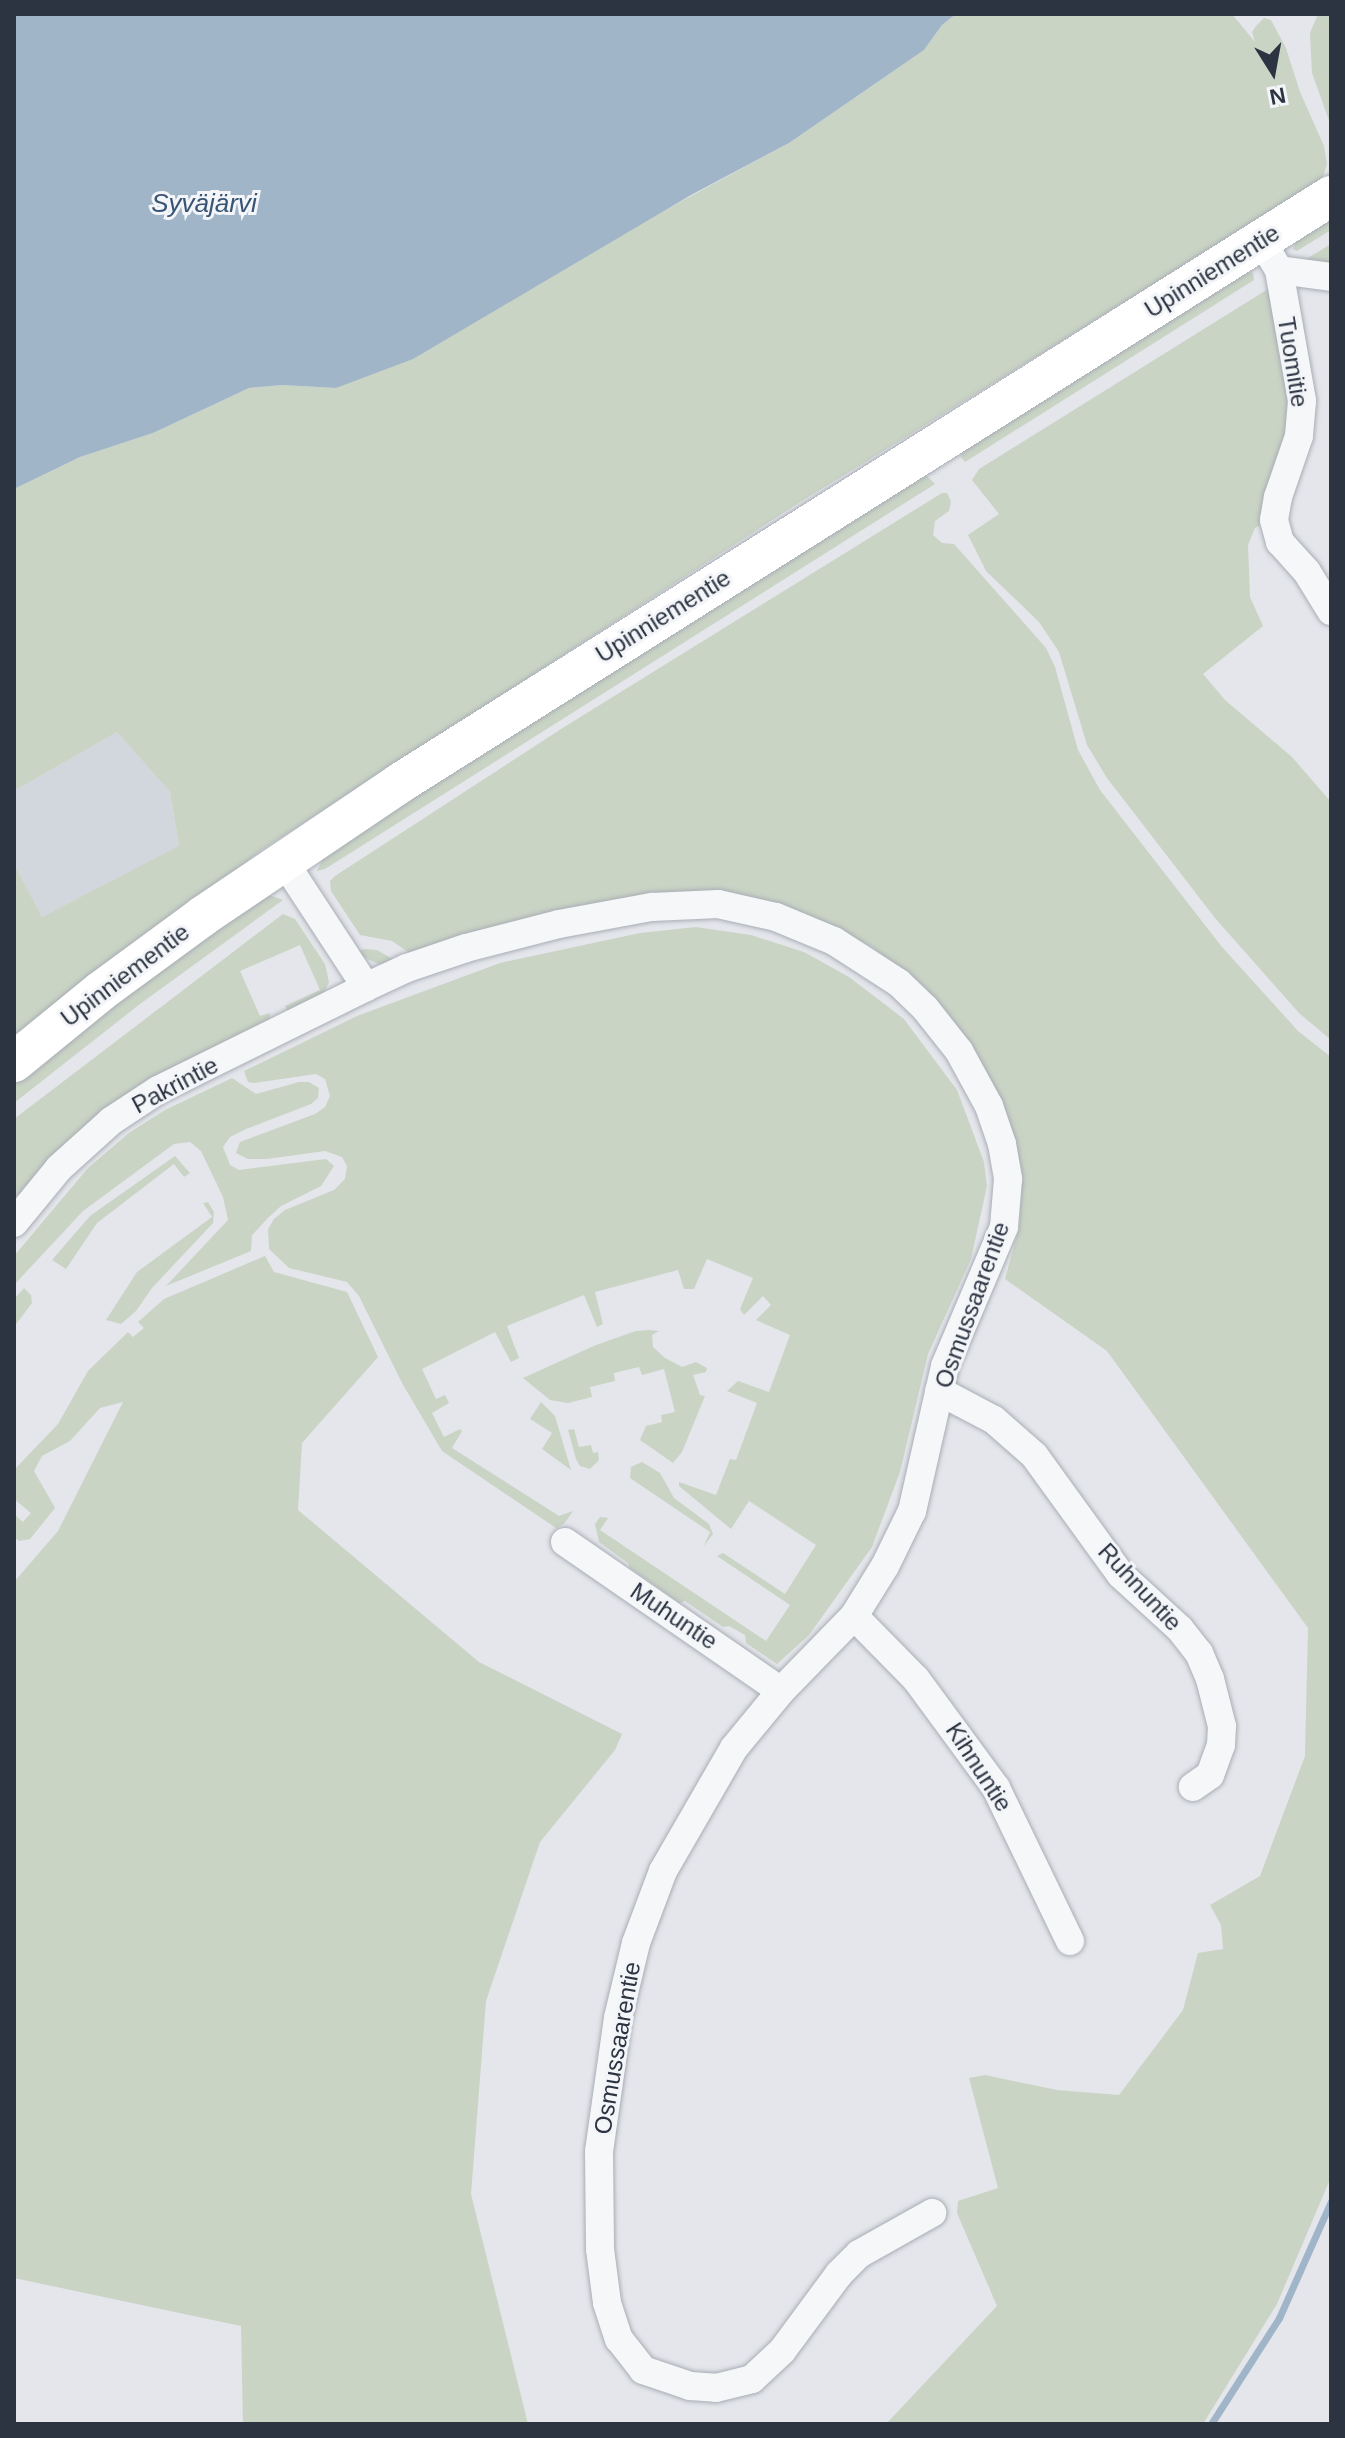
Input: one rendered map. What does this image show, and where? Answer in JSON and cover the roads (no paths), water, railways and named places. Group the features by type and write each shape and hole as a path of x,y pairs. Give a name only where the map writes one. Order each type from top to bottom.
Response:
{"main road":[{"name":"Upinniementie","path":"14,1062 101,991 283,860 607,650 1270,255 1331,196"}],"street":[{"path":"1270,255 1331,277"},
{"name":"Tuomitie","path":"1270,255 1302,419 1274,520 1280,542 1307,572 1331,611"},
{"path":"283,860 366,987"},
{"name":"Osmussaarentie","path":"366,987 407,968 466,948 559,924 686,903 718,904 776,917 834,941 881,969 925,1008 959,1051 989,1106 1002,1144 1008,1179 1001,1238 957,1337 939,1391 912,1511 885,1566 854,1616 781,1691 734,1748 663,1871 636,1943 618,2018 599,2151 600,2249 607,2303 619,2339 643,2370 690,2386 716,2388 752,2379 782,2351 839,2274 859,2254 932,2213"},
{"name":"Pakrintie","path":"14,1223 59,1168 111,1121 158,1090 366,987"},
{"name":"Ruhnuntie","path":"939,1391 994,1420 1034,1455 1121,1575 1180,1629 1199,1653 1218,1702 1221,1745 1210,1775 1193,1787"},
{"name":"Muhuntie","path":"565,1542 781,1691"},
{"name":"Kihnuntie","path":"854,1616 916,1679 980,1764 1023,1838 1044,1891 1070,1941"}],"water":[{"name":"Syväjärvi","path":"14,14 956,14 942,25 924,50 789,143 691,195 413,359 336,388 282,385 249,388 153,433 80,457 14,489"}],"waterway":[{"path":"1211,2424 1279,2318 1331,2201"}]}
